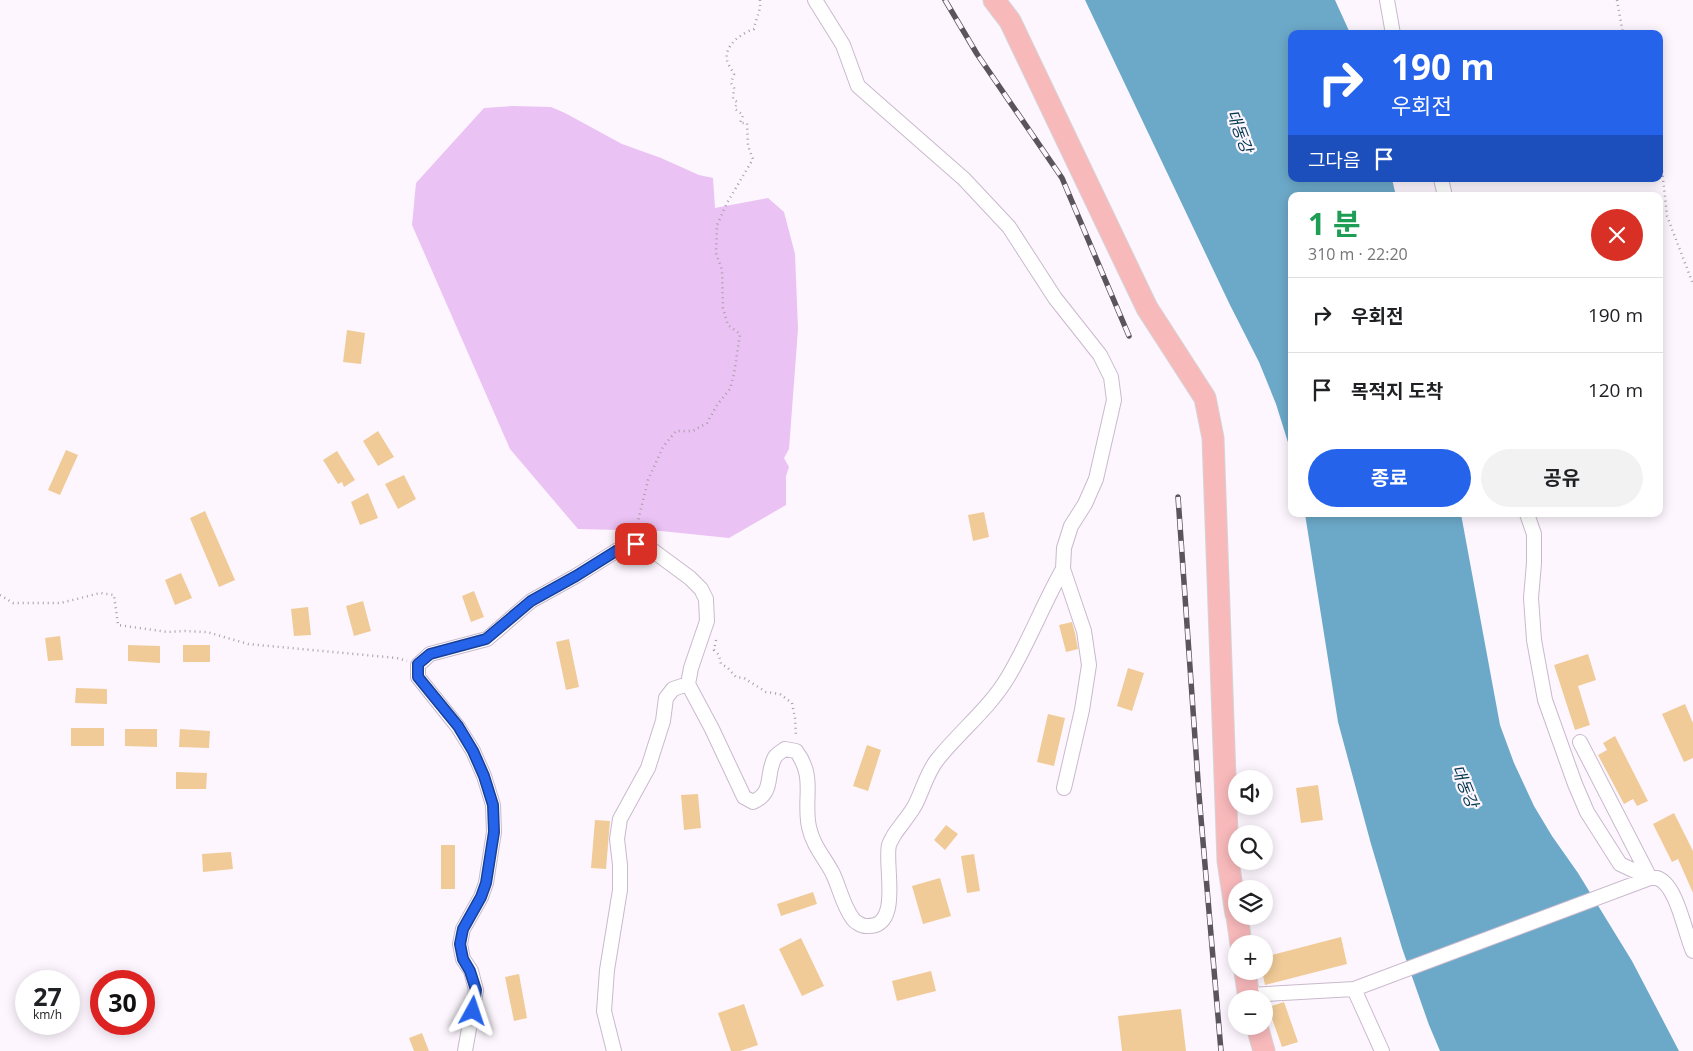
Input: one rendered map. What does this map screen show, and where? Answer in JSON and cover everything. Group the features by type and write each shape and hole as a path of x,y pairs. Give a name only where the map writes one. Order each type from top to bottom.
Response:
{"main road":[{"path":"994,0 1010,21 1147,308 1205,398 1213,438 1228,861 1231,880"},
{"path":"1260,1035 1264,1051"}],"street":[{"path":"815,0 842,44 858,86 964,179 1009,227 1055,298 1100,355 1111,377 1114,400 1096,479 1085,504 1071,526 1064,548 1063,569 1084,631 1089,665 1082,710 1064,788"},
{"path":"1387,0 1393,30"},
{"path":"1528,517 1534,534 1531,598 1534,640 1545,700 1587,812 1620,864 1645,880"},
{"path":"465,1051 476,990 470,971 463,959 460,944 463,929 481,897 486,883 494,832 493,805 484,776 473,751 458,726 418,677 418,664 430,654 486,639 531,601 616,551 636,544 648,547 690,578 701,589 706,599 708,621 691,668 688,684 712,729 744,797 753,802 762,798 768,788 776,756 785,749 796,751 804,762 808,779 809,826 814,845 832,874 854,921 865,926 875,924 886,917 890,904 889,844 913,808 936,761 992,701 1008,677 1063,569"},
{"path":"614,1051 604,1011 607,970 620,890 617,839 620,819 648,768 663,721 666,698 673,689 688,684"},
{"path":"1580,742 1645,880"},
{"path":"1273,995 1354,990 1645,880 1657,878 1664,883 1672,894 1693,951"},
{"path":"1354,990 1382,1051"}],"path":[{"path":"636,544 636,529 645,489 663,447 676,431 693,431 707,423 730,389 734,374 740,334 728,325 723,308 722,270 716,253 717,225 727,203 753,160 748,146 747,123 740,123 743,114 735,109 737,102 733,99 734,88 731,82 734,74 727,60 727,52 734,41 744,32 754,29 761,9 760,0"},
{"path":"1616,0 1622,30"},
{"path":"1663,182 1666,216 1693,284"},
{"path":"0,595 13,604 61,604 100,593 114,595 118,626 168,632 207,632 248,644 397,658 418,664"},
{"path":"708,621 716,640 714,650 721,664 736,677 744,678 766,692 780,694 792,702 795,718 796,751"}],"shaded area":[{"path":"512,106 551,107 622,144 661,158 699,175 713,178 715,208 768,198 784,212 795,254 798,329 789,449 784,458 789,467 786,476 786,505 729,538 661,531 578,529 510,449 412,225 416,183 484,108"}],"water":[{"name":"대동강","path":"1085,0 1335,0 1349,30 1288,30 1288,182 1393,182 1395,192 1288,192 1288,442 1276,404 1259,362"},
{"name":"대동강","path":"1305,517 1462,517 1500,725 1514,763 1534,806 1632,961 1679,1051 1440,1051 1402,948 1338,722"}],"building":[{"path":"347,330 365,333 361,364 343,362"},
{"path":"378,431 394,457 378,466 363,441"},
{"path":"66,450 78,455 60,495 48,490"},
{"path":"337,451 355,480 344,487 342,482 338,484 323,460"},
{"path":"404,475 416,499 398,509 385,484"},
{"path":"368,493 378,518 360,525 351,502"},
{"path":"205,511 235,580 219,587 190,518"},
{"path":"984,512 989,537 973,541 968,515"},
{"path":"181,573 192,598 175,605 165,580"},
{"path":"474,591 484,617 471,622 462,596"},
{"path":"363,601 371,631 354,636 346,606"},
{"path":"308,607 311,635 294,636 291,609"},
{"path":"1072,622 1078,649 1066,652 1059,625"},
{"path":"60,636 63,660 48,661 45,638"},
{"path":"569,639 579,687 566,690 556,642"},
{"path":"128,645 160,646 160,663 128,661"},
{"path":"183,645 210,645 210,662 183,662"},
{"path":"1588,654 1596,680 1578,686 1590,725 1575,730 1554,665"},
{"path":"1128,668 1144,673 1132,711 1117,706"},
{"path":"76,688 107,689 107,704 75,703"},
{"path":"1685,704 1693,723 1693,758 1684,762 1662,714"},
{"path":"1048,714 1065,718 1054,766 1037,762"},
{"path":"71,728 104,728 104,746 71,746"},
{"path":"125,729 157,729 157,747 125,746"},
{"path":"180,729 210,731 209,748 179,747"},
{"path":"1615,736 1648,801 1637,806 1633,799 1624,804 1598,755 1607,750 1603,743"},
{"path":"867,745 881,750 868,791 853,786"},
{"path":"176,772 207,773 206,789 176,789"},
{"path":"1318,785 1323,820 1301,823 1296,788"},
{"path":"698,794 701,828 684,830 681,795"},
{"path":"1674,813 1693,851 1693,893 1678,859 1672,862 1653,824"},
{"path":"595,820 610,821 606,869 591,868"},
{"path":"946,825 958,834 945,850 934,840"},
{"path":"441,845 455,845 455,889 441,889"},
{"path":"231,852 233,869 203,872 202,854"},
{"path":"974,854 980,891 967,893 961,856"},
{"path":"940,878 951,916 923,924 912,886"},
{"path":"813,892 817,904 781,916 777,904"},
{"path":"1341,937 1347,964 1265,985 1264,980 1273,980 1273,955"},
{"path":"801,938 824,986 802,996 779,949"},
{"path":"931,971 936,991 897,1001 892,981"},
{"path":"519,974 527,1018 514,1021 505,977"},
{"path":"1284,1002 1298,1042 1282,1047 1273,1021 1273,1005"},
{"path":"744,1004 758,1045 740,1051 731,1051 718,1013"},
{"path":"1181,1009 1186,1051 1122,1051 1118,1016"},
{"path":"422,1033 429,1051 414,1051 409,1038"}],"railway":[{"path":"945,0 977,54 1062,178 1129,336"},
{"path":"1178,497 1199,795 1221,1051"}],"route":[{"path":"473,1011 476,990 470,971 463,959 460,944 463,929 481,897 486,883 494,832 493,805 484,776 473,751 458,726 418,677 418,664 430,654 486,639 531,601 616,551 636,544"}]}
